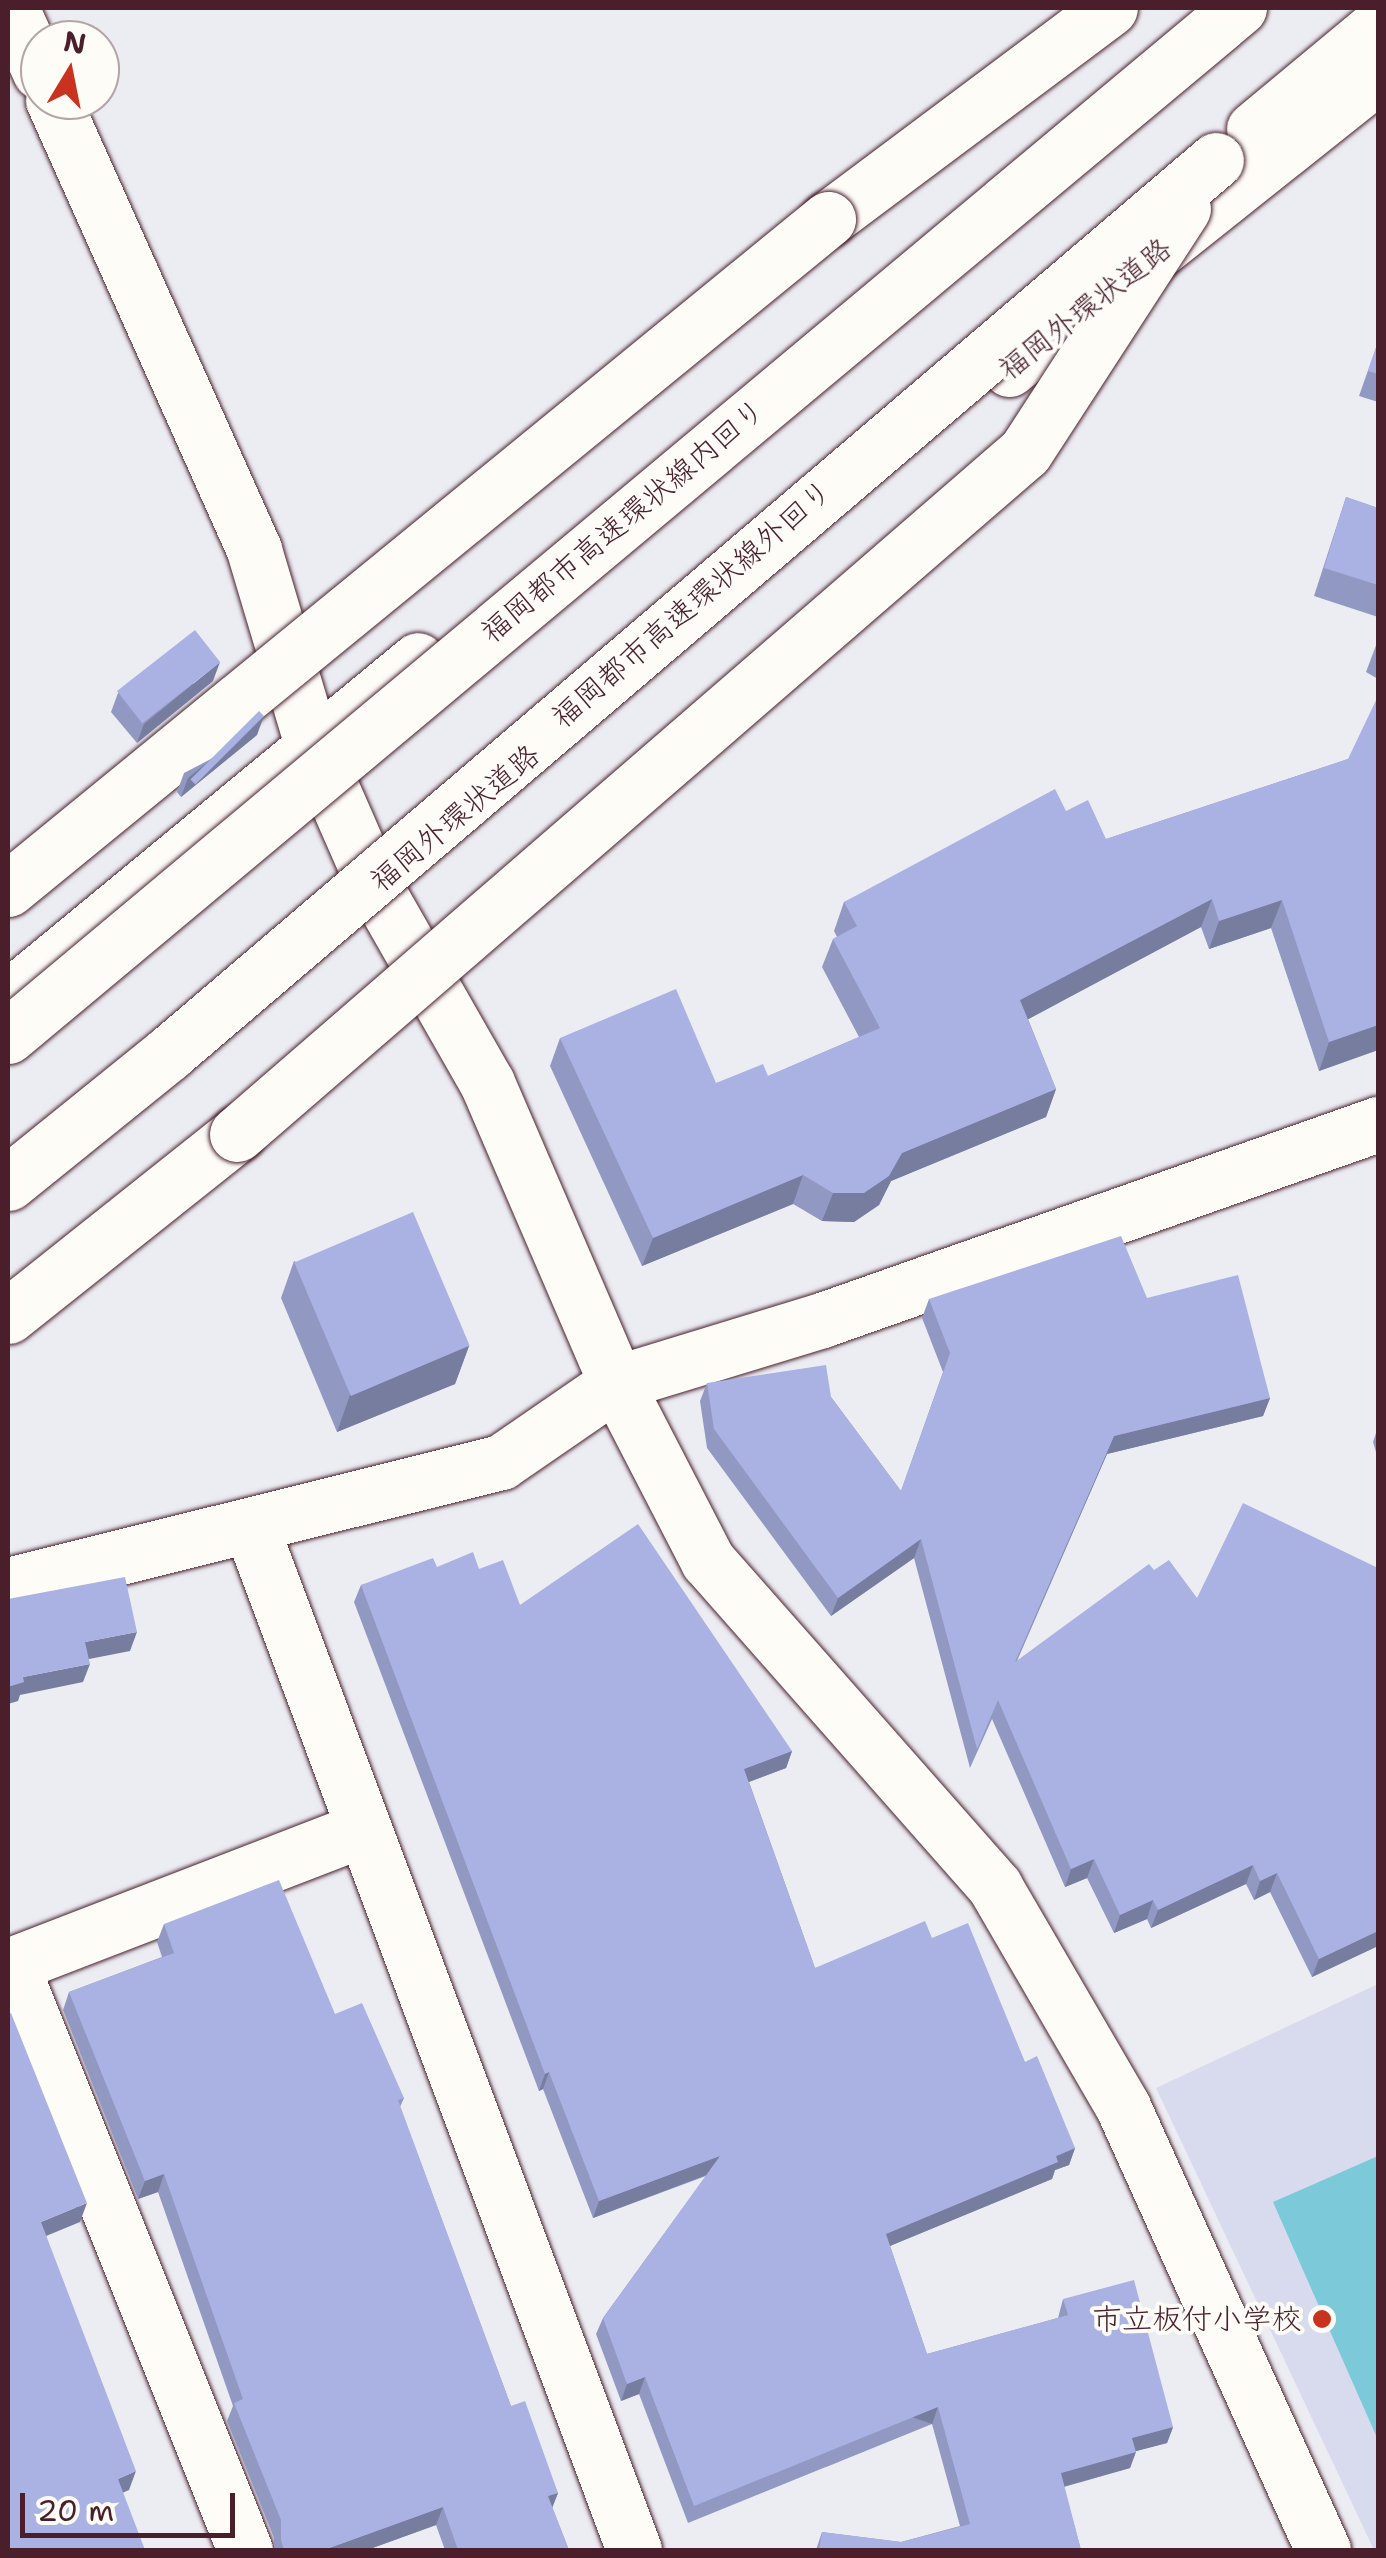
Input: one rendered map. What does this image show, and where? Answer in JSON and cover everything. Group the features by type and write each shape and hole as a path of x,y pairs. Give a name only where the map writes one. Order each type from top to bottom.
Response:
{"main road":[{"path":"8,890 828,219 1110,8"},
{"path":"8,998 312,744 596,520 1202,8"},
{"name":"福岡都市高速環状線内回り","path":"8,1036 1239,8"},
{"name":"福岡都市高速環状線外回り","path":"8,1183 168,1052 1378,26"},
{"name":"福岡外環状道路","path":"8,1194 700,613 1378,76"},
{"path":"61,120 254,550 312,744 374,885 486,1083 616,1383 708,1561 995,1887 1122,2108 1324,2550"},
{"path":"8,1316 236,1134 1025,452 1216,160"},
{"path":"8,848 516,430 828,219"},
{"path":"8,1585 501,1462 616,1383 822,1320 1378,1124"},
{"path":"250,1527 634,2550"},
{"path":"244,2550 9,1965 364,1829"}],"shaded area":[{"name":"市立板付小学校","path":"1378,1984 1378,2550 1374,2550 1156,2088"}],"water":[{"path":"1378,2156 1378,2440 1273,2202"}],"building":[{"path":"1378,342 1378,374 1368,371"},
{"path":"1346,497 1378,508 1378,585 1324,568"},
{"path":"195,630 220,662 142,723 117,691"},
{"path":"1378,696 1378,1025 1329,1042 1282,900 1219,921 1212,899 1020,1000 1056,1089 902,1153 889,1176 864,1193 833,1193 803,1175 653,1238 560,1038 676,989 716,1083 763,1064 768,1076 880,1028 833,939 857,926 844,902 1055,789 1066,811 1088,800 1106,839 1348,759"},
{"path":"259,711 264,716 195,785 190,780"},
{"path":"413,1212 470,1345 351,1396 294,1262"},
{"path":"1121,1236 1147,1298 1238,1275 1270,1398 1114,1436 1015,1662 1149,1564 1154,1570 1169,1560 1197,1598 1243,1503 1378,1568 1378,1931 1319,1959 1277,1873 1260,1881 1253,1865 1158,1910 1153,1900 1120,1915 1094,1859 1071,1869 998,1700 977,1749 921,1539 838,1598 714,1429 707,1383 826,1365 831,1397 901,1491 950,1353 929,1299"},
{"path":"638,1524 792,1751 744,1769 815,1968 925,1921 932,1938 968,1923 1025,2062 1037,2056 1075,2148 1056,2156 1058,2162 886,2234 927,2354 1068,2315 1063,2299 1134,2280 1173,2427 1132,2438 1136,2452 1061,2473 1081,2550 819,2550 822,2532 901,2542 970,2524 938,2407 694,2506 645,2377 627,2384 603,2318 720,2156 599,2201 549,2072 545,2074 361,1585 433,1558 437,1567 473,1552 479,1569 503,1560 520,1605"},
{"path":"125,1577 137,1632 85,1642 90,1664 23,1677 24,1682 8,1687 8,1599"},
{"path":"279,1880 335,2014 362,2003 404,2098 398,2100 511,2406 525,2401 558,2493 548,2496 569,2550 458,2550 443,2507 324,2550 284,2550 281,2520 234,2403 243,2399 164,2174 145,2181 69,1992 174,1953 164,1924"},
{"path":"11,2013 87,2203 41,2222 136,2471 118,2479 145,2550 8,2550"}],"place":[{"name":"市立板付小学校","path":"1322,2319"}]}
